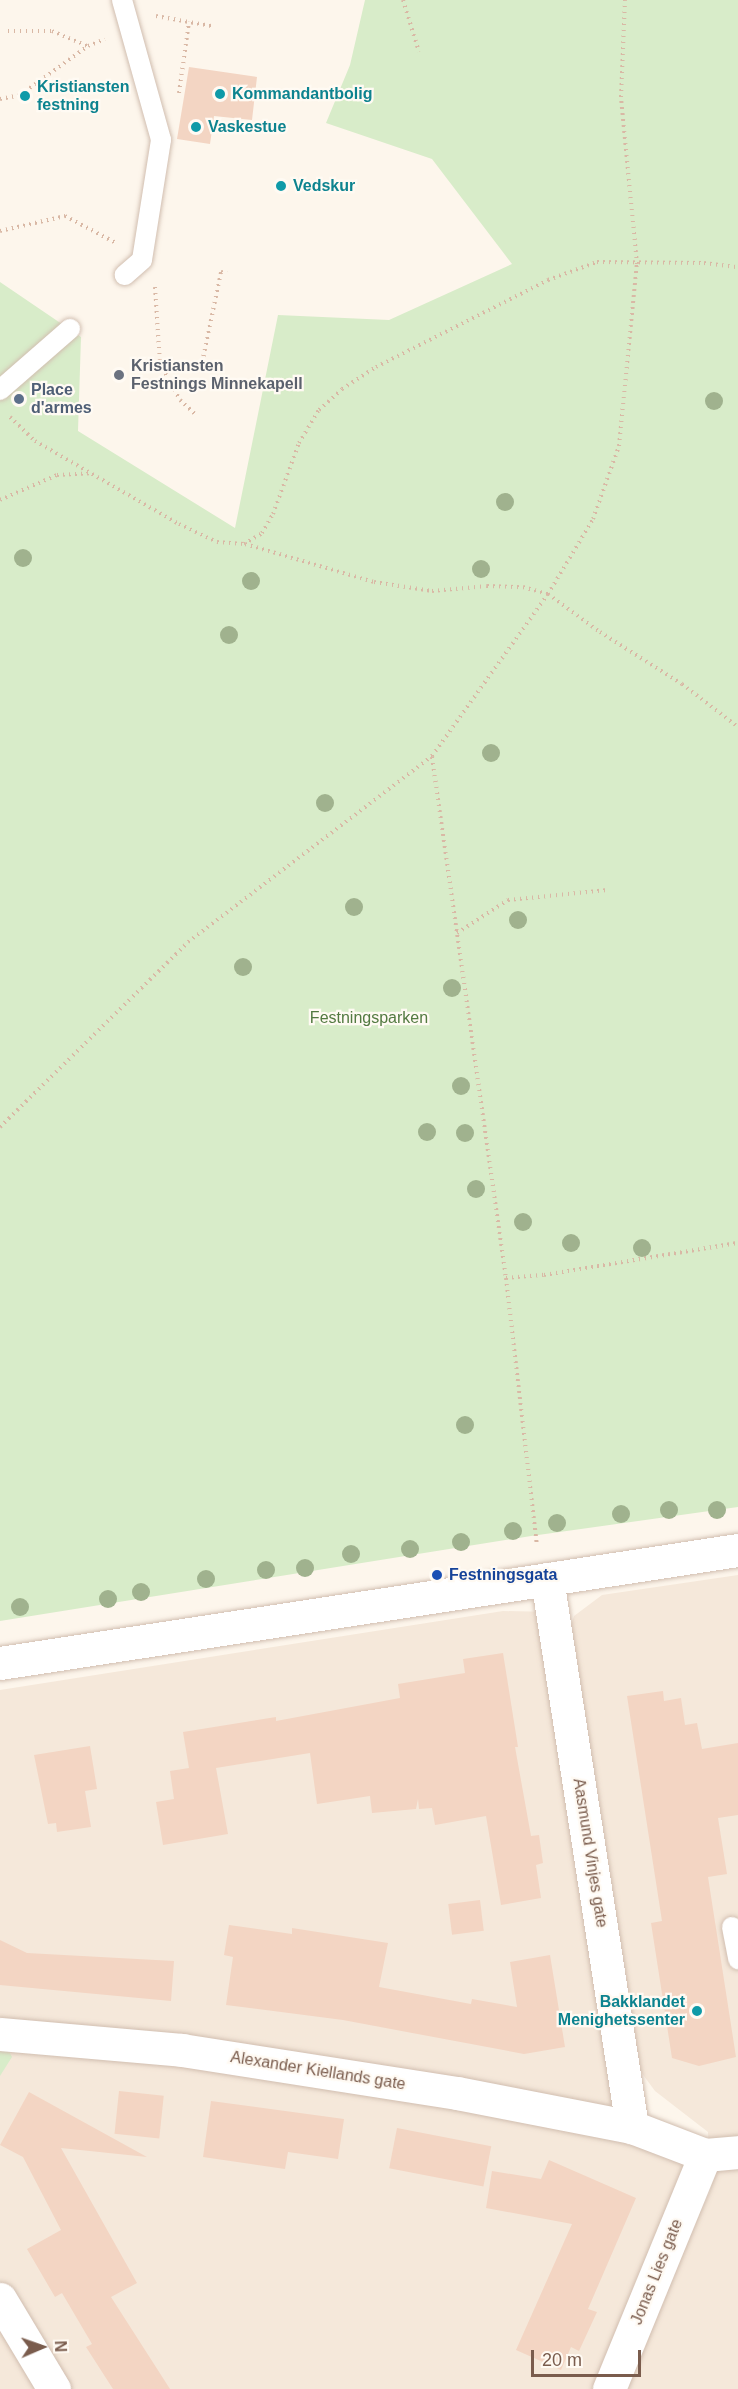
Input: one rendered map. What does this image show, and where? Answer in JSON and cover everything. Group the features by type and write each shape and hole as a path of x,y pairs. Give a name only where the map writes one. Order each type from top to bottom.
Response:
{"street":[{"path":"0,1664 738,1550"},
{"name":"Aasmund Vinjes gate","path":"547,1580 632,2127"},
{"name":"Alexander Kiellands gate","path":"0,2034 182,2050 457,2093 632,2127 705,2156"},
{"path":"705,2156 738,2152"},
{"name":"Jonas Lies gate","path":"609,2389 705,2156"},
{"path":"0,2299 54,2389"}],"lane":[{"path":"125,13 161,140 142,260 125,275"},
{"path":"0,390 70,329"},
{"path":"732,1927 738,1959"}],"path":[{"path":"403,0 420,52"},
{"path":"0,1127 189,942 432,756 548,594 593,519 619,446 637,264 621,96 625,0"},
{"path":"0,99 20,95 88,46 125,13 211,26"},
{"path":"158,131 174,120 189,22"},
{"path":"8,31 52,31 88,46"},
{"path":"0,231 65,216 115,242 142,260 157,291 160,363 180,400 196,414"},
{"path":"244,544 262,533 273,514 299,443 320,410 342,389 376,367 548,280 597,262 704,263 738,267"},
{"path":"160,363 201,368 221,272 227,273"},
{"path":"0,390 4,411 35,441 179,524 217,542 244,544 374,582 432,591 487,586 523,587 548,594 600,632 682,684 738,727"},
{"path":"0,500 57,476 91,473"},
{"path":"432,756 506,1278 537,1544"},
{"path":"457,933 508,900 608,890"},
{"path":"506,1278 544,1275 738,1243"}],"shaded area":[{"path":"738,1575 738,2389 619,2389 711,2189 708,2132 655,2091 641,2072 633,2050 569,1632 574,1616 602,1595"},
{"path":"503,1611 552,1612 632,2127 705,2155 609,2389 0,2389 0,1690"}],"green space":[{"name":"Festningsparken","path":"365,0 738,0 738,1507 531,1536 0,1621 0,282 81,337 78,431 235,528 278,315 389,320 512,264 432,159 326,123 350,65"},
{"path":"0,2034 12,2057 0,2076"}],"building":[{"name":"Kommandantbolig","path":"189,67 257,77 252,120 214,116 210,144 177,139"},
{"path":"503,1653 518,1747 515,1747 531,1836 539,1835 543,1863 536,1865 541,1898 501,1905 486,1816 435,1825 432,1808 419,1809 418,1799 416,1809 372,1813 370,1796 317,1804 310,1753 216,1768 228,1834 163,1845 156,1802 174,1799 170,1771 189,1768 183,1732 276,1717 276,1721 400,1698 398,1684 465,1673 463,1659"},
{"path":"663,1691 664,1701 681,1698 685,1725 697,1723 702,1749 738,1743 738,1815 718,1818 727,1874 708,1877 736,2057 699,2066 672,2058 651,1923 662,1921 627,1696"},
{"path":"90,1746 97,1789 85,1791 91,1827 57,1832 56,1823 48,1824 34,1755"},
{"path":"480,1900 484,1931 452,1935 448,1904"},
{"path":"229,1925 292,1934 292,1928 388,1943 379,1987 471,2004 472,1999 517,2007 510,1962 550,1955 565,2047 524,2054 343,2020 226,2005 233,1957 224,1955"},
{"path":"0,1940 27,1953 174,1961 171,2001 0,1985"},
{"path":"119,2091 164,2096 159,2138 115,2134"},
{"path":"29,2092 147,2157 61,2148 137,2283 111,2297 170,2389 113,2389 86,2347 92,2344 62,2293 55,2297 27,2249 61,2230 23,2157 0,2145"},
{"path":"211,2101 344,2119 338,2159 288,2152 285,2169 203,2157"},
{"path":"397,2128 491,2146 483,2187 389,2168"},
{"path":"549,2160 636,2198 588,2309 597,2312 579,2351 571,2347 561,2370 516,2350 572,2224 486,2208 492,2171 541,2179"}],"place":[{"name":"Kommandantbolig","path":"220,94"},
{"name":"Kristiansten festning","path":"25,96"},
{"name":"Vaskestue","path":"196,127"},
{"name":"Vedskur","path":"281,186"},
{"name":"Kristiansten Festnings Minnekapell","path":"119,375"},
{"name":"Place d'armes","path":"19,399"},
{"name":"Festningsgata","path":"437,1575"},
{"name":"Bakklandet Menighetssenter","path":"697,2011"}]}
